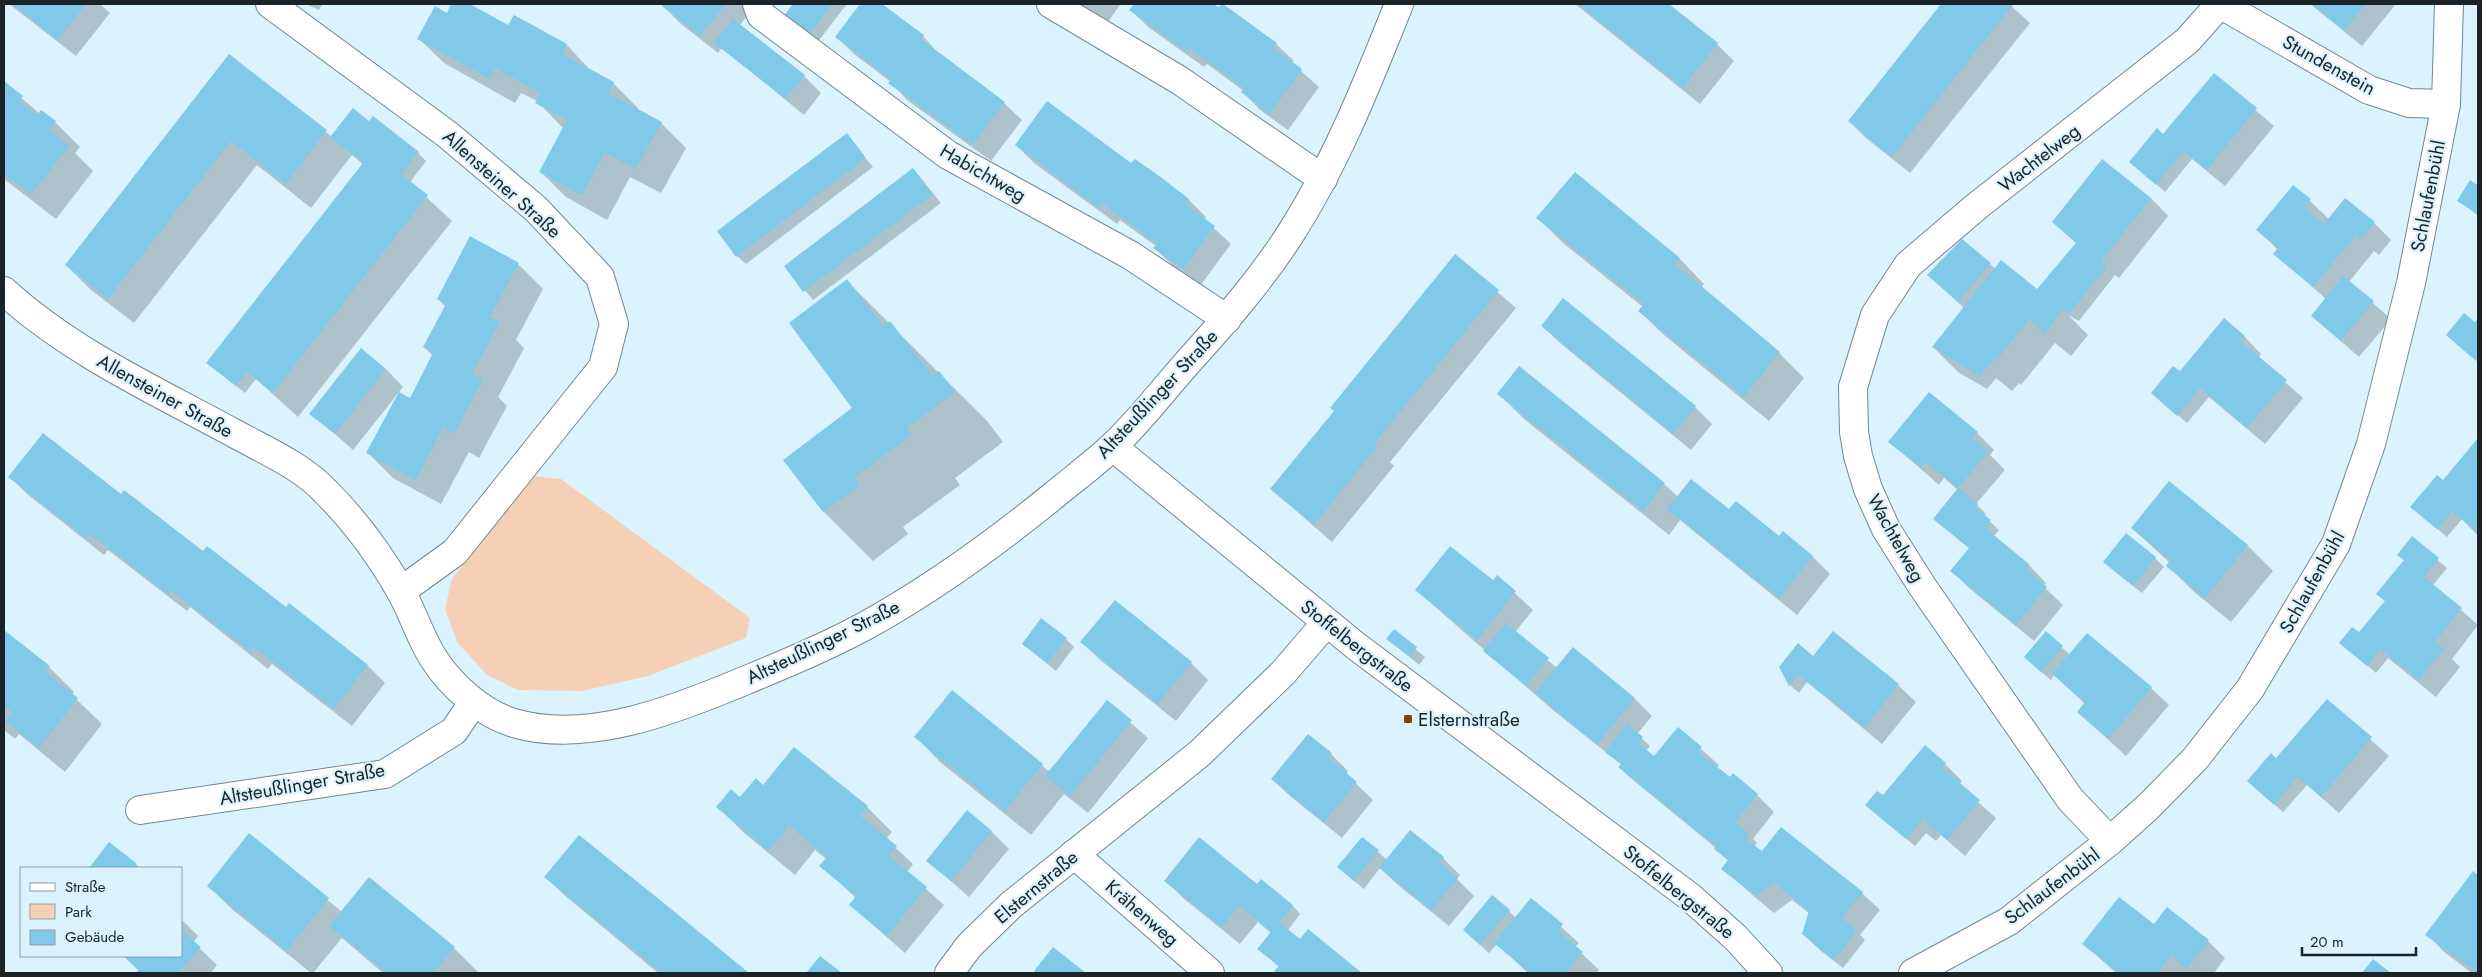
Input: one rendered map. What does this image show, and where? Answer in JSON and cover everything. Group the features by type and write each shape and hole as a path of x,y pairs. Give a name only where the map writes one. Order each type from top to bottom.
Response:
{"street":[{"name":"Allensteiner Straße","path":"270,4 448,135 536,209 600,277 614,324 603,367 597,375 455,552 401,591"},
{"name":"Habichtweg","path":"757,4 761,14 948,155 1130,255 1227,319"},
{"path":"1051,4 1179,80 1323,179"},
{"name":"Altsteußlinger Straße","path":"140,810 385,774 454,731 473,703 510,723 541,729 570,730 629,721 717,692 800,658 864,626 940,581 1021,522 1113,447 1227,319 1288,238 1323,179 1357,110 1399,4"},
{"name":"Stundenstein","path":"2220,4 2369,90 2408,103 2446,104"},
{"name":"Wachtelweg","path":"2110,842 2070,799 1922,586 1886,529 1868,489 1858,456 1854,432 1853,387 1875,315 1908,265 1977,206 2188,41 2220,4"},
{"name":"Schlaufenbühl","path":"1913,973 2009,921 2110,842 2149,806 2195,759 2250,689 2336,544 2371,444 2391,371 2446,104 2454,8"},
{"name":"Allensteiner Straße","path":"4,291 54,332 83,350 272,455 323,488 361,530 401,591 434,660 473,703"},
{"name":"Stoffelbergstraße","path":"1113,447 1326,622 1690,897 1736,938 1768,973"},
{"name":"Elsternstraße","path":"949,973 969,946 1011,905 1199,754 1283,673 1326,622"},
{"name":"Krähenweg","path":"1074,854 1210,973"}],"green space":[{"path":"533,476 561,479 750,618 746,638 648,676 582,691 518,690 487,675 457,642 445,609 452,579"}],"building":[{"path":"12,4 86,4 58,40"},
{"path":"451,4 470,4 508,25 514,15 567,44 562,54 614,82 608,93 662,122 636,169 605,153 582,195 539,172 567,120 535,103 541,93 495,68 490,79 417,39 435,6 447,13"},
{"path":"664,4 726,4 700,36 662,6"},
{"path":"793,4 832,4 807,37 783,17"},
{"path":"860,4 882,4 924,35 921,39 1005,102 973,145 888,83 891,80 835,37"},
{"path":"1134,4 1214,4 1218,7 1223,4 1277,43 1273,48 1302,69 1270,114 1241,92 1244,88 1189,48 1186,51 1129,10"},
{"path":"1578,4 1669,4 1718,43 1683,88"},
{"path":"1941,4 2013,5 1892,157 1848,121"},
{"path":"2312,4 2366,4 2344,30"},
{"path":"733,19 805,75 786,99 714,43"},
{"path":"229,54 327,130 286,184 231,141 108,299 65,265"},
{"path":"2214,73 2257,108 2207,170 2183,151 2156,185 2129,162 2157,128 2163,134"},
{"path":"4,81 23,96 19,101 37,115 41,110 56,121 49,130 69,146 31,195 4,174"},
{"path":"1047,101 1131,163 1135,159 1162,178 1189,199 1185,204 1215,226 1183,269 1153,248 1157,244 1102,203 1099,208 1015,145"},
{"path":"353,108 369,121 373,116 419,152 401,174 428,195 273,393 247,372 236,386 206,363 363,163 330,137"},
{"path":"847,133 866,158 736,257 717,231"},
{"path":"2102,159 2151,198 2101,262 2107,266 2069,314 2064,309 2045,333 2029,319 1996,361 1993,359 1980,376 1932,347 2001,260 2037,289 2076,243 2052,222"},
{"path":"913,168 933,194 803,292 784,266"},
{"path":"1575,172 1680,258 1675,264 1780,352 1744,397 1638,311 1644,304 1536,218"},
{"path":"2470,180 2478,185 2478,214 2457,201"},
{"path":"2293,185 2311,199 2304,208 2324,224 2345,198 2375,222 2361,239 2356,235 2313,287 2273,254 2278,248 2256,230"},
{"path":"470,236 519,263 490,317 500,322 472,374 483,380 454,434 443,428 416,480 366,453 399,392 410,398 433,353 423,347 446,304 437,299"},
{"path":"1962,239 1991,263 1958,302 1927,275"},
{"path":"1455,254 1499,290 1374,444 1377,447 1314,525 1270,489 1334,411 1330,408"},
{"path":"2343,276 2374,301 2341,341 2311,316"},
{"path":"847,279 883,326 890,321 932,376 939,371 955,392 907,428 912,435 855,477 860,485 823,512 783,460 852,408 789,323"},
{"path":"1563,298 1696,406 1674,434 1541,326"},
{"path":"2464,313 2475,322 2478,318 2478,356 2475,360 2446,335"},
{"path":"2224,318 2245,336 2240,341 2287,380 2247,428 2200,388 2177,416 2151,393 2173,366 2180,371"},
{"path":"361,348 386,369 335,434 309,414"},
{"path":"1519,366 1665,483 1643,511 1497,394"},
{"path":"1929,392 1978,432 1972,438 1988,452 1958,488 1926,462 1921,468 1888,442"},
{"path":"43,433 121,494 124,490 203,551 207,546 286,607 289,603 368,665 334,709 254,647 251,652 172,591 169,595 90,534 86,538 8,477"},
{"path":"2478,438 2478,533 2452,511 2438,530 2410,507 2437,475 2443,480"},
{"path":"1691,479 1729,509 1736,501 1779,536 1783,531 1813,556 1779,598 1667,509"},
{"path":"2169,481 2248,545 2205,598 2166,566 2170,560 2131,528"},
{"path":"1958,488 1978,504 1975,508 1991,520 1985,528 2029,564 2026,569 2047,587 2016,625 1950,571 1969,548 1933,519"},
{"path":"2126,533 2156,557 2133,586 2103,562"},
{"path":"2412,536 2439,558 2424,577 2462,608 2435,642 2444,649 2419,680 2380,649 2367,666 2339,643 2352,627 2359,632 2385,601 2376,594 2404,560 2397,555"},
{"path":"1450,546 1493,580 1497,575 1516,591 1477,640 1415,590"},
{"path":"1115,600 1192,662 1158,704 1080,642"},
{"path":"1041,618 1067,638 1047,663 1022,644"},
{"path":"1506,623 1549,658 1526,686 1483,651"},
{"path":"1394,629 1417,647 1410,657 1386,639"},
{"path":"4,630 50,666 45,672 78,698 39,748 5,721 12,712 4,706"},
{"path":"1833,631 1899,684 1865,727 1798,675 1789,686 1779,667 1798,643 1813,656"},
{"path":"2046,631 2063,646 2041,672 2024,657"},
{"path":"2087,633 2152,687 2108,739 2077,712 2085,702 2052,674"},
{"path":"1573,647 1635,698 1597,745 1535,693"},
{"path":"952,690 1043,764 1005,811 914,737"},
{"path":"2327,699 2372,737 2321,797 2298,777 2274,805 2247,781 2271,753 2276,758"},
{"path":"1107,700 1132,720 1070,796 1045,776"},
{"path":"1627,724 1643,737 1638,743 1654,756 1678,727 1702,747 1698,752 1730,777 1733,773 1758,794 1735,822 1749,834 1745,839 1762,851 1781,827 1863,892 1842,918 1857,931 1834,960 1802,934 1809,911 1774,883 1756,896 1721,869 1728,860 1714,849 1716,846 1618,767 1621,764 1605,752"},
{"path":"1308,734 1332,753 1328,757 1357,782 1324,822 1271,779"},
{"path":"1925,745 1946,763 1942,768 1980,800 1947,840 1923,819 1906,839 1865,805 1877,791 1883,795"},
{"path":"794,747 868,806 860,816 897,846 889,856 927,887 887,936 849,905 856,896 819,866 827,857 789,826 769,851 716,807 731,789 740,797 756,778 763,785"},
{"path":"967,810 992,831 951,881 926,861"},
{"path":"1410,830 1444,857 1439,862 1458,878 1432,910 1379,868"},
{"path":"249,833 329,898 287,951 207,886"},
{"path":"579,835 749,973 662,973 544,877"},
{"path":"1199,837 1257,884 1261,879 1293,905 1279,922 1300,939 1308,929 1362,973 1277,973 1274,971 1279,966 1257,949 1271,932 1239,906 1222,927 1164,881"},
{"path":"1362,837 1379,850 1354,881 1337,867"},
{"path":"109,842 136,863 133,867 90,867"},
{"path":"2473,871 2478,875 2478,973 2425,935"},
{"path":"369,877 455,947 433,973 387,973 329,926"},
{"path":"1492,895 1510,910 1480,945 1463,930"},
{"path":"2119,897 2154,924 2167,907 2209,940 2187,969 2171,956 2157,973 2119,973 2082,944"},
{"path":"1531,898 1563,924 1558,931 1583,952 1565,973 1530,973 1494,943"},
{"path":"182,931 201,947 179,973 136,973 145,962 138,969 124,957 182,957"},
{"path":"1053,947 1086,973 1037,973 1034,971"},
{"path":"820,956 842,973 806,973"},
{"path":"2373,959 2391,973 2362,973"}],"place":[{"name":"Elsternstraße","path":"1408,719"}]}
